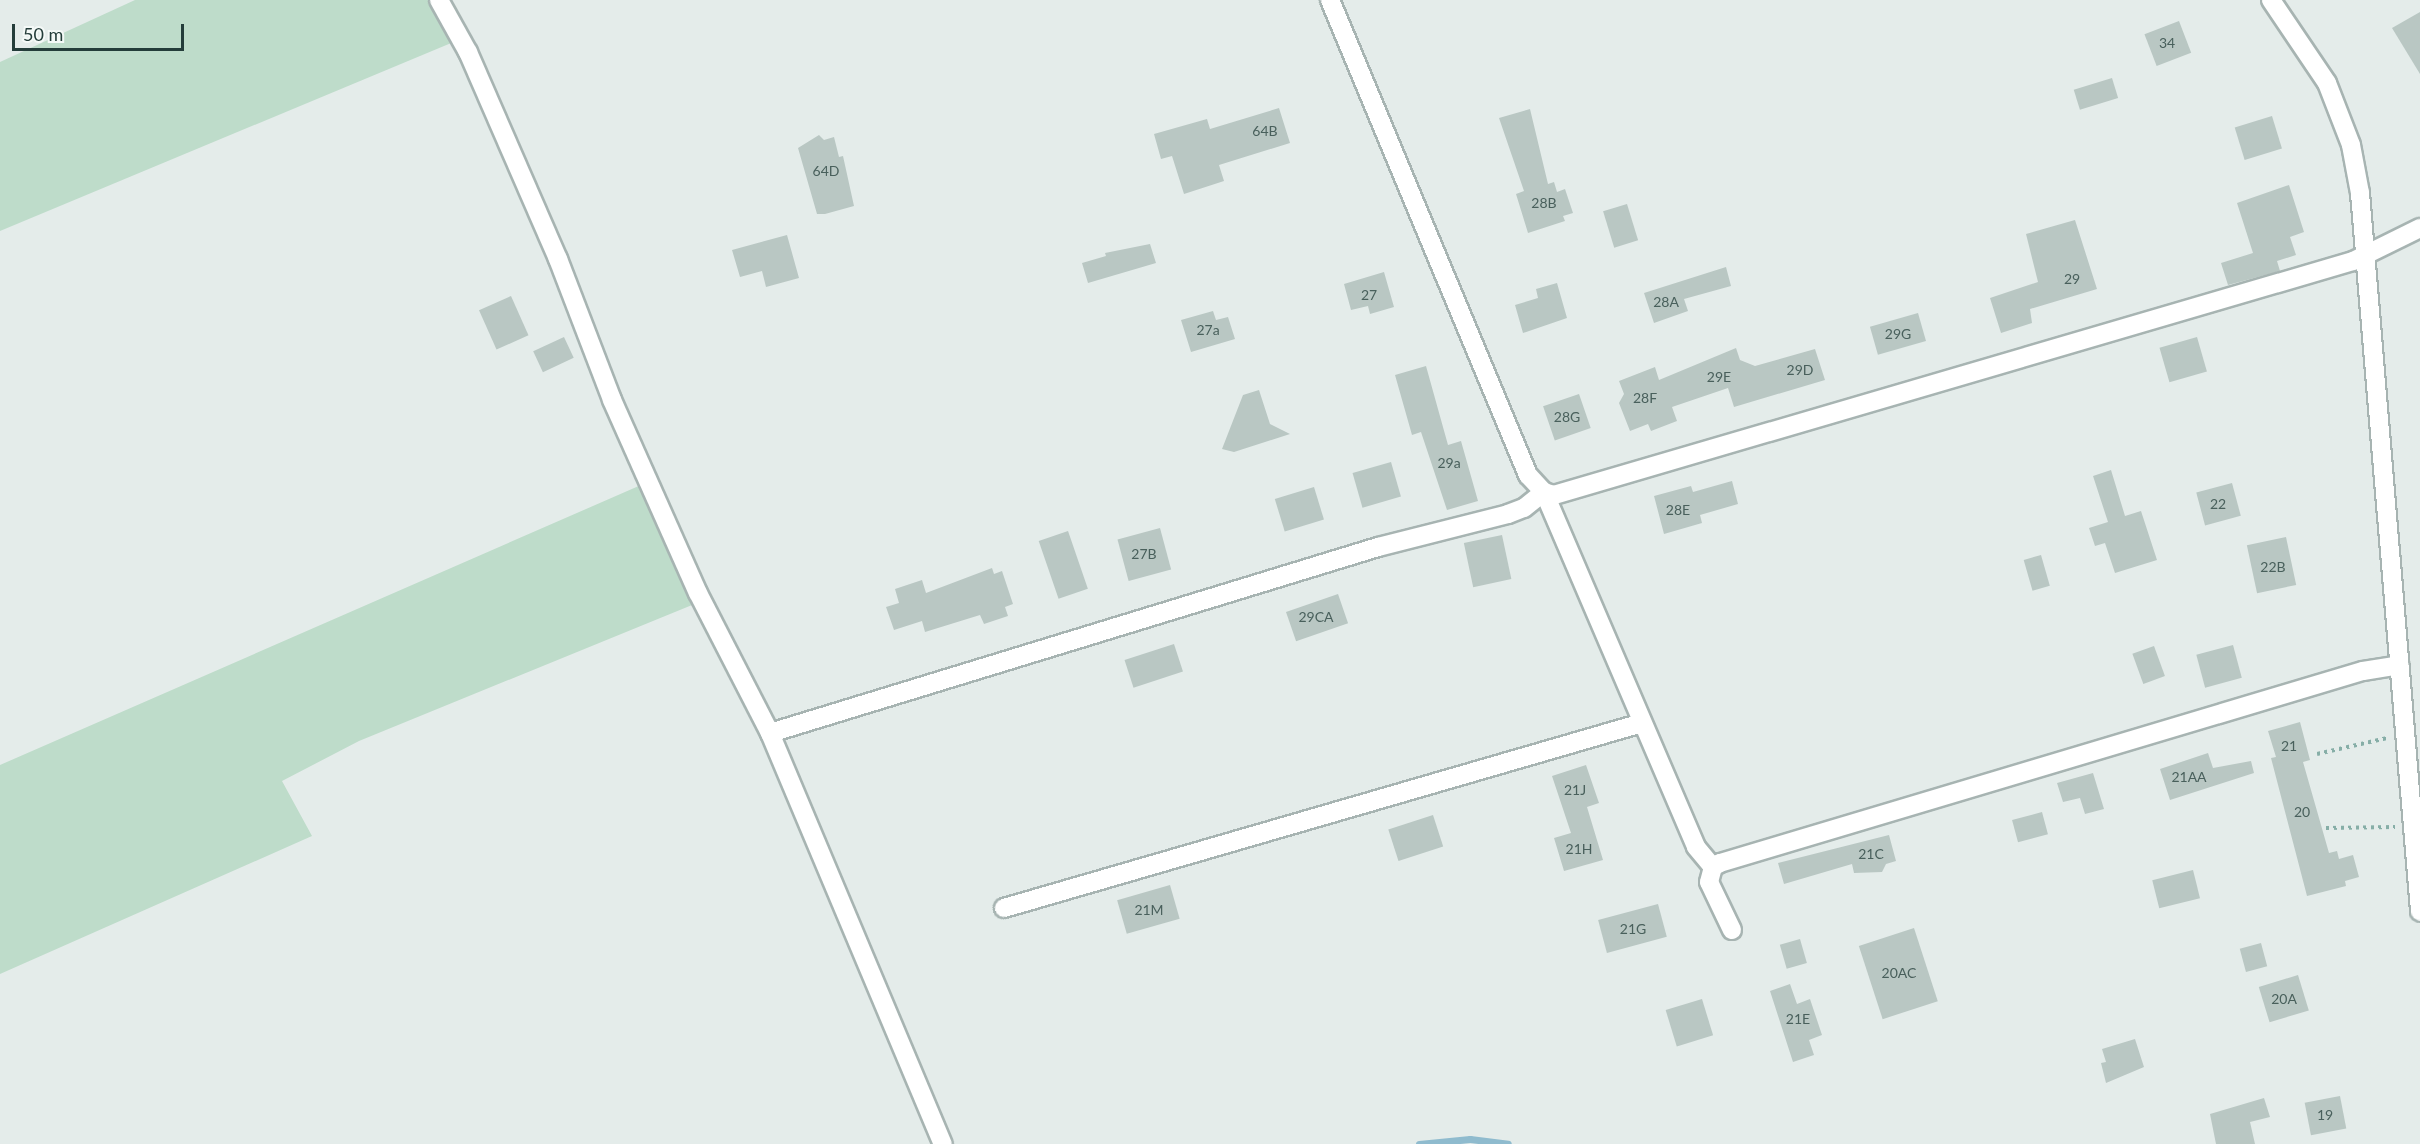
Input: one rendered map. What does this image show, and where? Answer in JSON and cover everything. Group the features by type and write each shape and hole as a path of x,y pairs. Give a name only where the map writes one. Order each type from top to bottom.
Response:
{"street":[{"path":"439,0 468,52 558,259 612,400 694,583 770,733 943,1144"},
{"path":"1330,0 1528,475 1544,492 1696,847 1713,867"},
{"path":"2271,0 2307,48 2341,114 2360,193 2420,911"},
{"path":"1544,492 1554,495 1580,490 2367,256 2420,228"},
{"path":"770,733 1378,547 1508,514 1524,508 1544,492"},
{"path":"1713,867 2363,671 2400,665"},
{"path":"1004,908 1642,723"},
{"path":"1713,867 1709,882 1732,930"}],"path":[{"path":"2316,754 2405,734"},
{"path":"2326,828 2388,829 2413,823"}],"green space":[{"path":"135,0 433,0 456,41 0,231 0,62"},
{"path":"641,485 697,603 359,741 282,781 312,836 0,974 0,765"}],"building":[{"path":"2420,12 2420,74 2392,28"},
{"path":"2179,21 2191,53 2157,66 2144,34"},
{"path":"2112,78 2118,98 2080,110 2074,90"},
{"path":"1279,108 1290,143 1219,165 1224,181 1184,194 1172,156 1161,159 1154,134 1207,119 1210,129"},
{"path":"1530,109 1548,184 1554,182 1557,192 1565,189 1573,213 1563,216 1565,221 1528,233 1516,194 1524,191 1499,118"},
{"path":"2272,116 2282,149 2245,160 2235,127"},
{"path":"819,135 824,140 834,137 839,157 843,156 854,206 825,214 817,214 798,148"},
{"path":"2289,185 2304,232 2290,237 2296,255 2277,261 2280,271 2228,285 2221,263 2253,253 2237,203"},
{"path":"1627,204 1638,240 1614,248 1603,211"},
{"path":"2075,220 2097,289 2030,309 2032,323 2001,333 1990,298 2038,282 2026,234"},
{"path":"787,235 799,278 766,287 762,271 740,277 732,250"},
{"path":"1150,244 1156,263 1088,283 1082,263 1106,256 1105,253"},
{"path":"1726,267 1731,286 1684,299 1688,311 1654,323 1644,293"},
{"path":"1384,272 1394,307 1370,314 1368,306 1351,310 1344,284"},
{"path":"1557,283 1567,318 1523,333 1515,305 1538,298 1536,289"},
{"path":"511,296 528,335 497,350 479,310"},
{"path":"1213,311 1216,320 1228,317 1235,339 1191,352 1181,320"},
{"path":"1918,313 1926,341 1878,355 1870,327"},
{"path":"564,337 574,358 543,372 533,351"},
{"path":"2197,337 2207,372 2169,382 2160,348"},
{"path":"1736,348 1740,360 1755,366 1815,349 1825,380 1734,407 1728,388 1672,407 1677,421 1651,431 1648,424 1630,431 1619,403 1624,394 1619,381 1655,367 1659,380"},
{"path":"1426,366 1448,445 1461,441 1478,501 1447,510 1421,432 1412,435 1395,375"},
{"path":"1259,390 1270,424 1290,434 1234,452 1222,449 1243,395"},
{"path":"1579,394 1591,428 1555,440 1543,406"},
{"path":"1391,462 1401,497 1362,508 1353,473"},
{"path":"2111,470 2125,516 2141,511 2157,560 2115,573 2105,543 2095,546 2089,528 2108,522 2093,476"},
{"path":"1732,481 1738,504 1700,515 1702,523 1664,534 1654,496 1691,486 1693,492"},
{"path":"2232,483 2241,516 2205,525 2196,493"},
{"path":"1314,487 1324,520 1285,532 1275,499"},
{"path":"1160,528 1171,570 1129,581 1117,539"},
{"path":"1068,531 1088,589 1059,599 1039,541"},
{"path":"1502,535 1511,579 1473,587 1464,543"},
{"path":"2286,537 2296,585 2257,593 2247,545"},
{"path":"2041,555 2050,586 2033,591 2024,560"},
{"path":"992,568 994,574 1002,571 1013,604 1005,607 1008,616 984,624 980,615 925,632 922,621 894,630 886,607 899,603 895,589 922,580 926,593"},
{"path":"1338,594 1348,623 1296,641 1286,612"},
{"path":"1174,644 1183,672 1134,688 1125,660"},
{"path":"2233,645 2242,678 2205,688 2196,655"},
{"path":"2154,646 2165,676 2143,684 2132,654"},
{"path":"2300,722 2310,760 2303,762 2329,853 2337,851 2339,859 2353,855 2359,877 2345,881 2346,886 2307,896 2271,758 2276,757 2268,731"},
{"path":"2208,753 2213,768 2251,761 2254,773 2170,800 2160,769"},
{"path":"1586,765 1599,803 1587,807 1603,860 1564,871 1554,838 1571,833 1552,776"},
{"path":"2093,773 2104,809 2085,814 2080,798 2063,802 2057,783"},
{"path":"2042,812 2048,834 2018,842 2012,820"},
{"path":"1433,815 1443,846 1398,861 1388,830"},
{"path":"1889,835 1896,861 1886,864 1882,872 1854,873 1852,864 1784,884 1778,863"},
{"path":"2193,870 2200,898 2159,908 2152,880"},
{"path":"1170,885 1180,919 1127,934 1117,900"},
{"path":"1658,904 1667,937 1607,953 1598,920"},
{"path":"1914,928 1938,1001 1883,1019 1859,946"},
{"path":"1800,939 1807,963 1787,969 1780,945"},
{"path":"2261,943 2267,966 2246,972 2240,949"},
{"path":"2298,975 2309,1010 2270,1022 2259,987"},
{"path":"1790,984 1797,1004 1810,999 1822,1035 1809,1040 1814,1055 1793,1062 1770,991"},
{"path":"1702,999 1713,1035 1677,1046 1666,1010"},
{"path":"2135,1039 2144,1067 2106,1083 2101,1063 2106,1062 2102,1049"},
{"path":"2340,1096 2346,1128 2311,1135 2305,1103"},
{"path":"2264,1098 2270,1117 2250,1122 2255,1144 2216,1144 2210,1114"}],"waterway":[{"path":"1419,1144 1470,1139 1508,1144"}]}
